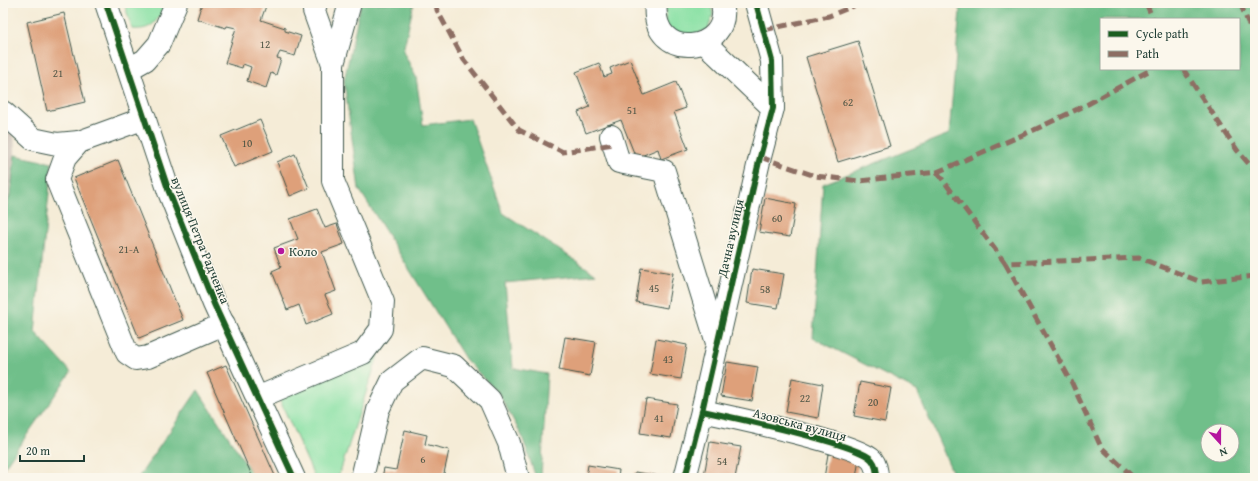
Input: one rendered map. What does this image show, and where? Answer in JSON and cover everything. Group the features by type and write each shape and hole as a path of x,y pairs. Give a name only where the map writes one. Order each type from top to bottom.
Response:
{"street":[{"name":"вулиця Петра Радченка","path":"106,3 169,192 214,304 294,478"},
{"path":"129,69 145,60 159,44 176,3"},
{"path":"316,3 314,11 332,64"},
{"path":"257,398 363,353 381,329 383,302 333,181 332,64 350,3"},
{"path":"656,3 655,13 657,24 663,34 672,41 683,45 694,46 713,36 720,26 723,16 722,3"},
{"name":"Дачна вулиця","path":"685,478 702,411 760,157 773,108 772,61 756,3"},
{"path":"704,42 773,108"},
{"path":"3,112 33,139 57,144 79,142 144,118"},
{"path":"611,136 620,162 664,172 717,344"},
{"path":"79,142 65,158 57,180 127,353 136,359 148,357 224,324"},
{"path":"362,478 378,410 392,381 422,358 454,366 490,400 509,444 518,478"},
{"name":"Азовська вулиця","path":"702,411 836,443 865,455 872,460 876,468 877,478"}],"shaded area":[{"path":"3,99 14,128 15,155 11,192 3,220"}],"green space":[{"path":"124,3 167,3 160,15 150,26 132,29"},
{"path":"361,3 414,3 403,51 416,77 423,125 470,119 503,213 596,274 505,283 513,368 547,374 541,478 536,478 522,436 499,394 466,360 359,189 344,81"},
{"path":"666,3 710,3 713,14 708,29 686,39 666,26"},
{"path":"955,3 1255,3 1255,478 955,478 917,391 813,338 823,184 949,134 960,11"},
{"path":"15,155 52,163 35,332 71,372 3,469 3,220 11,192"},
{"path":"377,353 378,356 338,478 315,478 278,396 281,392"},
{"path":"198,390 255,478 138,478"}],"building":[{"path":"202,3 267,3 261,20 285,28 285,31 301,36 295,56 280,52 277,58 281,59 276,75 271,73 266,88 247,81 251,67 243,64 242,68 225,63 236,28 227,26 226,28 197,19"},
{"path":"64,13 85,102 47,111 27,22"},
{"path":"858,41 890,146 838,162 806,57"},
{"path":"630,60 644,95 676,82 686,108 674,112 688,149 661,159 658,149 636,158 621,120 586,133 578,112 590,107 576,72 599,63 604,77 612,74 610,68"},
{"path":"260,120 273,151 234,167 221,136"},
{"path":"295,154 309,188 290,196 277,162"},
{"path":"118,160 183,320 139,338 74,178"},
{"path":"765,198 796,204 790,237 759,232"},
{"path":"317,209 325,228 337,224 344,244 322,252 336,291 325,295 333,314 306,325 299,305 287,310 272,271 281,267 274,248 298,239 290,219"},
{"path":"641,268 673,273 667,308 636,302"},
{"path":"752,269 784,274 778,308 747,303"},
{"path":"565,337 596,342 590,376 559,370"},
{"path":"656,339 687,345 681,379 650,374"},
{"path":"727,362 758,367 752,401 721,396"},
{"path":"226,365 276,478 253,478 207,373"},
{"path":"792,378 823,384 818,418 786,412"},
{"path":"860,382 891,388 885,422 854,416"},
{"path":"646,399 677,404 671,438 640,433"},
{"path":"405,430 427,435 425,444 449,450 443,478 382,478 384,468 396,470"},
{"path":"710,442 741,447 735,478 704,476"},
{"path":"828,454 859,459 856,478 824,478"},
{"path":"588,465 619,470 618,478 586,478"},
{"path":"635,472 666,477 666,478 634,478"}],"marked path":[{"path":"436,3 437,10 464,60 519,130 563,152 614,144"},
{"path":"764,30 829,16 861,3"},
{"path":"1146,3 1153,18"},
{"path":"1240,3 1255,39"},
{"path":"760,157 815,176 860,181 937,172 1034,130 1088,104 1150,70"},
{"path":"1184,70 1237,150 1255,171"},
{"path":"937,172 1005,263 1140,258 1201,282 1255,276"},
{"path":"1005,263 1071,381 1101,447 1134,478"}],"cycle path":[{"path":"106,3 169,192 214,304 294,478"},
{"path":"685,478 702,411 760,157 773,108 772,61 756,3"},
{"path":"702,411 793,432 844,446 872,460 876,469 877,478"}],"place":[{"name":"Коло","path":"281,251"}]}
